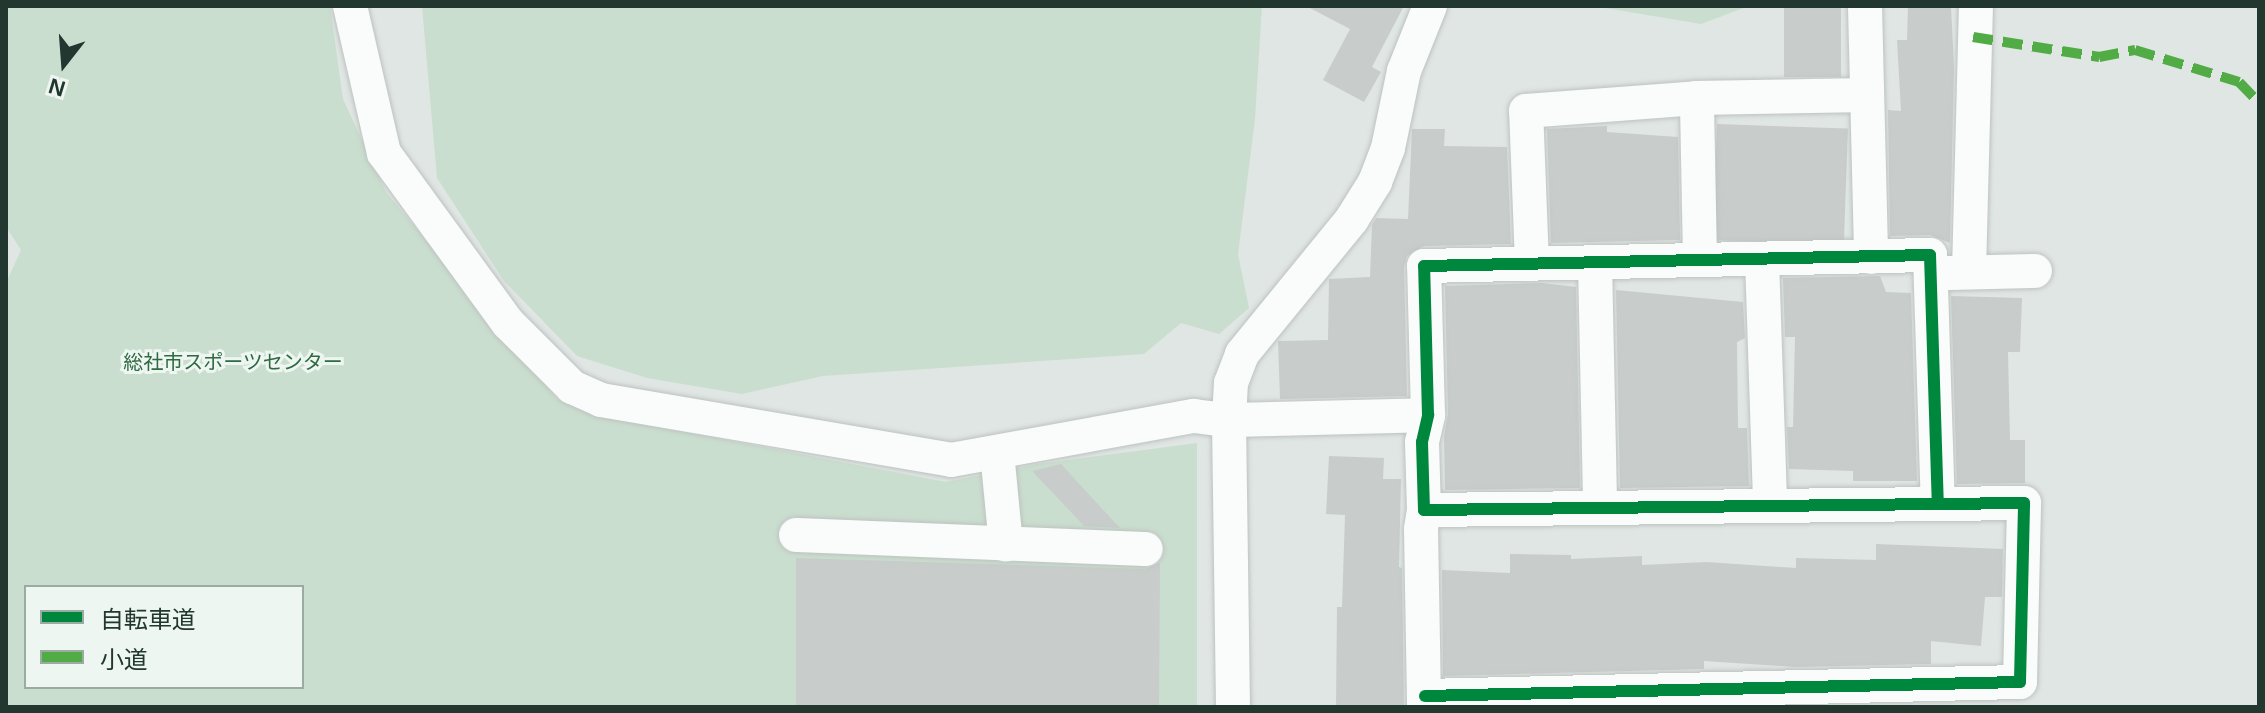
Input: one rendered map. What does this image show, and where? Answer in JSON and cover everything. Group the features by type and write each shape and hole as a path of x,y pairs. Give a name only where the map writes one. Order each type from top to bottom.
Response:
{"street":[{"path":"350,6 384,153 508,323 572,387 601,400 951,460 1194,416 1229,420 1428,415"},
{"path":"1233,707 1231,383 1242,354 1352,219 1375,182 1388,148 1404,71 1430,6"},
{"path":"1865,6 1871,257"},
{"path":"1969,272 1976,6"},
{"path":"1532,264 1526,111 1697,98 1867,95"},
{"path":"1697,98 1700,260"},
{"path":"1424,510 2024,503 2020,682 1424,701 1422,442 1428,415 1424,266 1930,255 1938,504"},
{"path":"1762,259 1770,506"},
{"path":"1595,262 1600,507"},
{"path":"1931,273 2035,271"},
{"path":"997,452 1006,545"},
{"path":"796,535 1146,549"}],"green space":[{"name":"総社市スポーツセンター","path":"6,6 330,6 343,99 386,192 557,399 591,414 946,482 1037,464 1197,443 1197,707 6,707 6,283 21,250 6,227"},
{"path":"422,6 1262,6 1255,119 1238,254 1249,308 1219,334 1181,323 1144,354 823,376 742,394 647,378 577,356 504,281 437,178"},
{"path":"1593,6 1749,6 1701,24"}],"building":[{"path":"1306,6 1404,6 1372,67 1381,72 1364,102 1323,80 1350,29"},
{"path":"1784,6 1841,6 1841,77 1784,77"},
{"path":"1908,6 1951,6 1954,67 1950,243 1930,235 1890,236 1888,110 1901,111 1897,40 1907,40"},
{"path":"1717,124 1848,129 1844,245 1713,240"},
{"path":"1607,126 1607,132 1678,137 1680,240 1551,243 1547,129"},
{"path":"1412,129 1445,129 1444,146 1507,147 1511,244 1424,246 1407,256 1404,267 1407,396 1280,399 1278,341 1328,340 1329,279 1370,277 1372,225 1376,218 1408,219"},
{"path":"1880,276 1886,292 1911,293 1917,481 1853,481 1853,471 1789,469 1787,427 1793,427 1795,337 1785,337 1783,278"},
{"path":"1542,283 1576,287 1580,488 1445,490 1444,436 1448,414 1445,286"},
{"path":"1616,290 1743,302 1745,338 1737,342 1738,428 1747,428 1749,486 1620,488"},
{"path":"1951,296 2022,298 2020,352 2008,352 2010,440 2025,440 2025,483 1957,484"},
{"path":"1329,456 1384,458 1383,479 1401,479 1399,567 1402,568 1404,707 1336,707 1337,607 1342,607 1345,515 1326,514"},
{"path":"1061,464 1120,528 1084,526 1032,471"},
{"path":"1876,544 2003,549 2002,597 1985,597 1981,646 1931,641 1931,664 1796,667 1704,661 1704,669 1443,676 1442,570 1510,573 1510,554 1571,555 1571,559 1642,556 1642,565 1707,562 1796,568 1796,558 1876,560"},
{"path":"796,558 1145,569 1160,563 1159,707 796,707"}],"marked path":[{"path":"1973,37 2099,57 2135,50 2239,82 2259,103"}],"cycle path":[{"path":"1425,696 2020,682 2024,503 1424,510 1422,442 1428,415 1424,266 1930,255 1938,504"}]}
